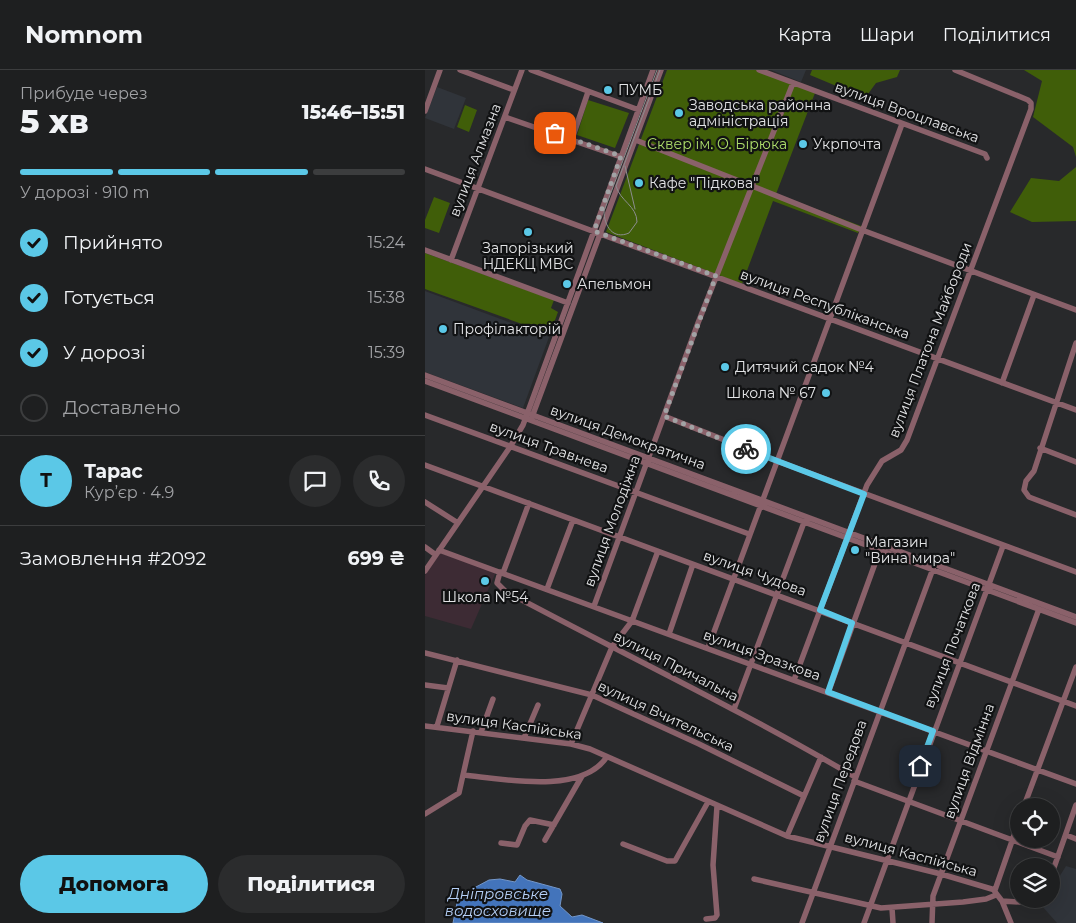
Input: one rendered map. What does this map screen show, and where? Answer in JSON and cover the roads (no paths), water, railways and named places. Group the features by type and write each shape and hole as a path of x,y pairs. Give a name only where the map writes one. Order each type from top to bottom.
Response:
{"street":[{"path":"425,111 440,70"},
{"path":"460,70 514,90"},
{"name":"вулиця Алмазна","path":"451,260 522,70"},
{"path":"531,70 639,110"},
{"path":"425,571 523,425 653,70"},
{"path":"523,425 532,417 661,70"},
{"name":"вулиця Вроцлавська","path":"759,70 985,154 987,158"},
{"name":"вулиця Платона Майбороди","path":"794,680 864,494 882,461 905,446 1031,109 1031,103 1028,100 955,70"},
{"name":"вулиця Молодіжна","path":"594,606 618,536 716,276 793,83"},
{"path":"572,139 588,92"},
{"path":"505,117 621,156"},
{"path":"708,648 902,124"},
{"path":"638,141 862,230 1076,310"},
{"name":"вулиця Республіканська","path":"425,169 1076,410"},
{"path":"425,250 568,303"},
{"path":"1002,383 1034,295"},
{"path":"1076,343 1034,471 1026,481 1024,493 1076,515"},
{"name":"вулиця Демократична","path":"425,375 526,415"},
{"name":"вулиця Демократична","path":"425,381 532,417 933,567 1076,617"},
{"name":"вулиця Травнева","path":"425,414 749,534"},
{"path":"664,416 864,494 1076,572"},
{"path":"1040,448 1076,462"},
{"name":"вулиця Чудова","path":"425,464 1076,706"},
{"path":"425,502 458,523"},
{"path":"502,572 529,503"},
{"path":"734,709 806,518"},
{"path":"547,590 573,520"},
{"name":"вулиця Початкова","path":"864,923 933,731 1003,546"},
{"name":"вулиця Зразкова","path":"425,547 438,553 502,572 1076,784"},
{"path":"828,692 881,547"},
{"path":"571,744 612,647 632,620 658,551"},
{"path":"669,634 693,564"},
{"name":"вулиця Передова","path":"802,923 878,712 933,567"},
{"name":"вулиця Причальна","path":"502,572 497,583 501,589 734,709 821,757 854,779 1010,839"},
{"name":"вулиця Демократична","path":"988,587 1076,623"},
{"name":"вулиця Відмінна","path":"932,923 931,904 941,874 1039,609"},
{"name":"вулиця Вчительська","path":"425,653 592,695 699,744 804,796"},
{"path":"437,726 457,660"},
{"path":"1027,798 1076,667"},
{"path":"425,685 448,688"},
{"path":"481,732 493,699"},
{"path":"524,738 538,705"},
{"name":"вулиця Каспійська","path":"425,726 571,744 590,749 606,758 787,836 821,846 830,845 941,874 995,893"},
{"path":"425,814 459,793 473,732"},
{"path":"787,836 821,757"},
{"path":"463,775 552,781 582,776 598,767 606,758"},
{"path":"545,840 582,776"},
{"path":"623,844 667,862 675,861 708,802"},
{"path":"1058,857 1076,804"},
{"path":"706,919 715,918 717,915 713,865 717,806"},
{"path":"501,843 517,845 525,826 530,820 554,825"},
{"path":"1066,835 1076,840"},
{"path":"995,893 1010,846"},
{"name":"вулиця Причальна","path":"1034,848 1058,857"},
{"path":"754,879 869,906 892,908 975,901 995,893"},
{"path":"995,893 1002,901 1011,923"},
{"path":"1002,901 1010,901"},
{"path":"892,908 893,923"}],"water":[{"name":"Дніпровське водосховище","path":"520,875 527,880 560,889 562,894 560,906 572,917 582,915 603,923 453,923 457,903 474,888 489,880 500,879 515,882"}],"tram line":[{"path":"657,70 604,211 604,217 608,226 618,235 629,233 637,222 634,212 621,196 616,186 660,70"},
{"path":"625,166 635,209"}],"place":[{"name":"ПУМБ","path":"608,90"},
{"name":"Заводська районна адміністрація","path":"679,113"},
{"name":"Укрпочта","path":"803,144"},
{"name":"Кафе \"Підкова\"","path":"639,183"},
{"name":"Запорізький НДЕКЦ МВС","path":"528,232"},
{"name":"Апельмон","path":"567,284"},
{"name":"Профілакторій","path":"443,329"},
{"name":"Дитячий садок №4","path":"725,367"},
{"name":"Школа № 67","path":"826,393"},
{"name":"Магазин \"Вина мира\"","path":"855,550"},
{"name":"Школа №54","path":"485,581"}],"park label":[{"name":"Сквер ім. О. Бірюка","path":"717,144"}]}
